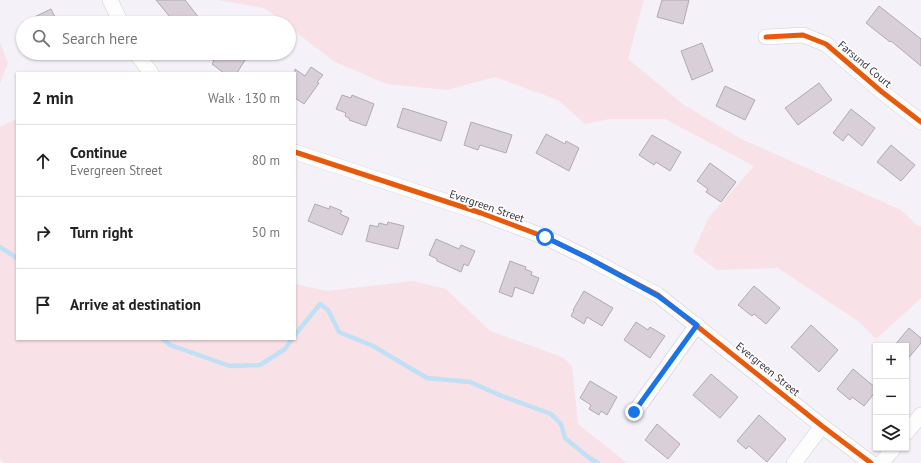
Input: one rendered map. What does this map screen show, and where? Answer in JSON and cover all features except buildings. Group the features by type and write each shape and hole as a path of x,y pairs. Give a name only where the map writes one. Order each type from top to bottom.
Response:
{"street":[{"path":"110,0 118,16"},
{"name":"Farsund Court","path":"766,37 803,35 826,44 882,92 921,122"},
{"path":"141,60 150,72"},
{"name":"Evergreen Street","path":"296,152 481,213 545,237 588,258 658,296 697,325 870,463"},
{"path":"634,412 697,325"},
{"path":"909,429 921,415"},
{"path":"794,463 822,426"},
{"path":"881,463 891,451"}],"shaded area":[{"path":"218,0 644,0 628,59 684,105 741,139 901,210 917,225 921,226 921,297 876,339 858,321 778,268 717,270 693,252 709,217 754,166 665,119 609,119 585,124 558,100 495,77 447,90 387,84 335,62 296,32 296,16 275,16 265,8"},
{"path":"0,43 8,63 0,84"},
{"path":"16,119 16,340 296,340 296,284 327,291 413,281 446,289 490,331 564,358 572,366 578,424 627,463 4,463 0,459 0,127"}],"waterway":[{"path":"0,247 16,257"},
{"path":"296,334 320,304 328,310 339,332 373,346 427,378 470,382 502,396 551,414 561,424 565,438 588,457 598,463"},
{"path":"164,340 170,345 230,366 260,365 285,349 291,340"}],"cycle path":[{"path":"766,37 803,35 826,44 882,92 921,122"},
{"path":"296,152 481,213 545,237 658,295 822,426 871,463"}],"route":[{"path":"545,237 588,258 658,296 697,325 634,412"}]}
